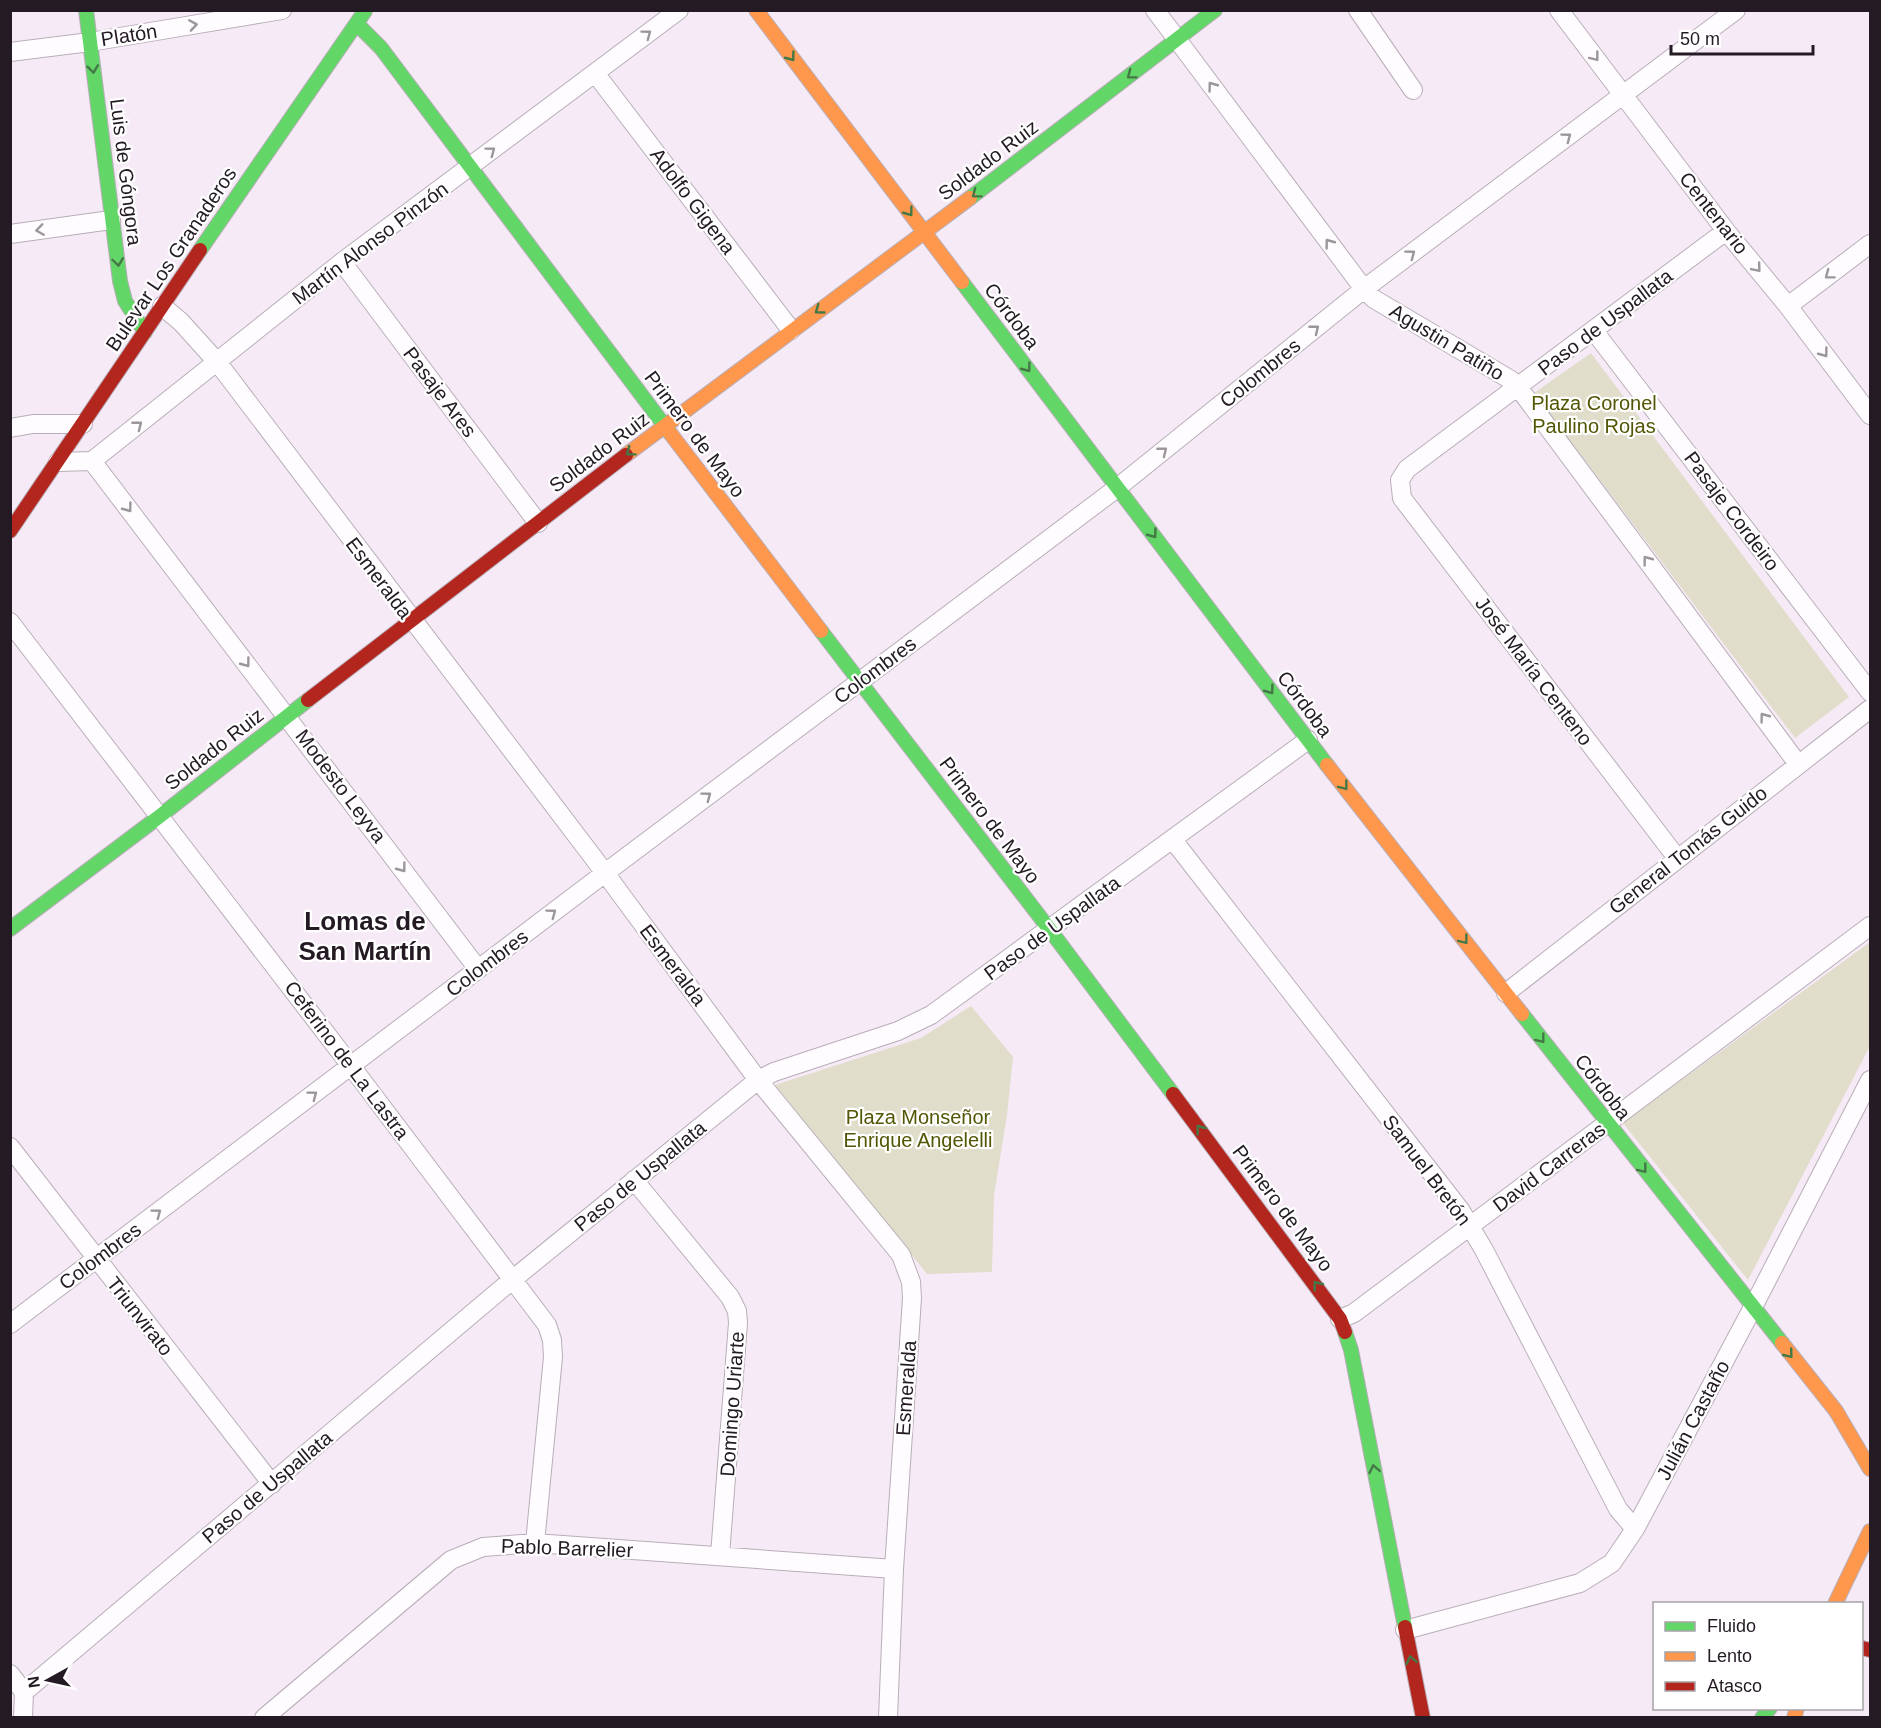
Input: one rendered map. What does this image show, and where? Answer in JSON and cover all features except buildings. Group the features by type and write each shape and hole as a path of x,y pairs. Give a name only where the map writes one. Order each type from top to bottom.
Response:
{"main road":[{"name":"Luis de Góngora","path":"86,10 111,220 125,301 145,332"},
{"name":"Córdoba","path":"756,10 1308,740 1752,1309 1836,1411 1870,1469"},
{"name":"Soldado Ruiz","path":"10,929 160,816 664,426 925,233 1215,10"},
{"name":"Primero de Mayo","path":"359,15 469,168 1050,930 1340,1319 1351,1350 1423,1718"},
{"name":"Bulevar Los Granaderos","path":"10,531 359,15"},
{"name":"Córdoba","path":"1836,1411 1866,1433"},
{"path":"1836,1602 1870,1531"}],"street":[{"name":"Platón","path":"10,52 90,42 282,10"},
{"name":"Martín Alonso Pinzón","path":"92,461 342,262 679,10"},
{"name":"Agustin Patiño","path":"1155,10 1364,289 1374,299 1510,380 1518,387 1798,764"},
{"path":"1358,10 1413,90"},
{"name":"Centenario","path":"1559,10 1726,231 1788,306 1870,415"},
{"name":"Colombres","path":"10,1324 604,873 1117,488 1364,289 1736,10"},
{"name":"Adolfo Gigena","path":"595,73 791,330"},
{"path":"10,234 111,220"},
{"name":"Paso de Uspallata","path":"1400,480 1407,469 1726,231"},
{"path":"1788,306 1870,244"},
{"name":"Pasaje Ares","path":"342,262 538,523"},
{"name":"Esmeralda","path":"162,306 181,322 218,363 758,1080 901,1255 907,1267 912,1298 894,1569 888,1718"},
{"name":"Pasaje Cordeiro","path":"1594,331 1870,692"},
{"path":"10,428 33,424 83,424"},
{"path":"58,462 92,461"},
{"name":"Modesto Leyva","path":"92,461 478,969"},
{"name":"José María Centeno","path":"1400,480 1402,498 1677,858"},
{"name":"Ceferino de La Lastra","path":"10,622 547,1325 552,1340 553,1357 535,1543"},
{"name":"General Tomás Guido","path":"1506,993 1870,709"},
{"name":"Paso de Uspallata","path":"24,1692 512,1280 758,1080 774,1072 916,1024 931,1015 1308,740"},
{"name":"Samuel Bretón","path":"1173,840 1461,1211 1618,1509 1635,1529"},
{"name":"David Carreras","path":"1340,1319 1354,1313 1470,1227 1870,926"},
{"name":"Julián Castaño","path":"1405,1630 1580,1583 1612,1563 1635,1529 1870,1080"},
{"name":"Triunvirato","path":"10,1147 272,1484"},
{"name":"Domingo Uriarte","path":"634,1180 730,1298 736,1311 738,1323 720,1556"},
{"name":"Pablo Barrelier","path":"264,1718 451,1560 483,1547 535,1543 894,1569"},
{"path":"10,1674 24,1692 23,1718"}],"green space":[{"name":"Plaza Coronel Paulino Rojas","path":"1591,353 1849,697 1795,738 1534,393"},
{"path":"1870,942 1870,1046 1748,1280 1623,1123"},
{"name":"Plaza Monseñor Enrique Angelelli","path":"971,1006 1013,1057 1007,1115 994,1195 992,1272 927,1274 775,1085 921,1038"}],"traffic: fast":[{"path":"86,10 120,281 125,301 145,332"},
{"path":"970,198 1215,10"},
{"path":"200,250 365,11"},
{"path":"357,24 381,48 670,433"},
{"path":"962,282 1327,765"},
{"path":"821,631 1173,1094"},
{"path":"10,929 308,700"},
{"path":"1522,1014 1782,1343"},
{"path":"1345,1332 1351,1350 1405,1627"},
{"path":"1762,1718 1768,1710"}],"traffic: slow":[{"path":"756,10 962,282"},
{"path":"626,455 970,198"},
{"path":"670,433 821,631"},
{"path":"1327,765 1522,1014"},
{"path":"1782,1343 1836,1411 1870,1469"},
{"path":"1836,1602 1870,1531"},
{"path":"1794,1718 1796,1710"}],"traffic: jam":[{"path":"10,531 200,250"},
{"path":"308,700 626,455"},
{"path":"1173,1094 1340,1319 1345,1332"},
{"path":"1405,1627 1423,1718"},
{"path":"1863,1648 1870,1650"}],"district":[{"name":"Lomas de San Martín","path":"365,936"}]}
